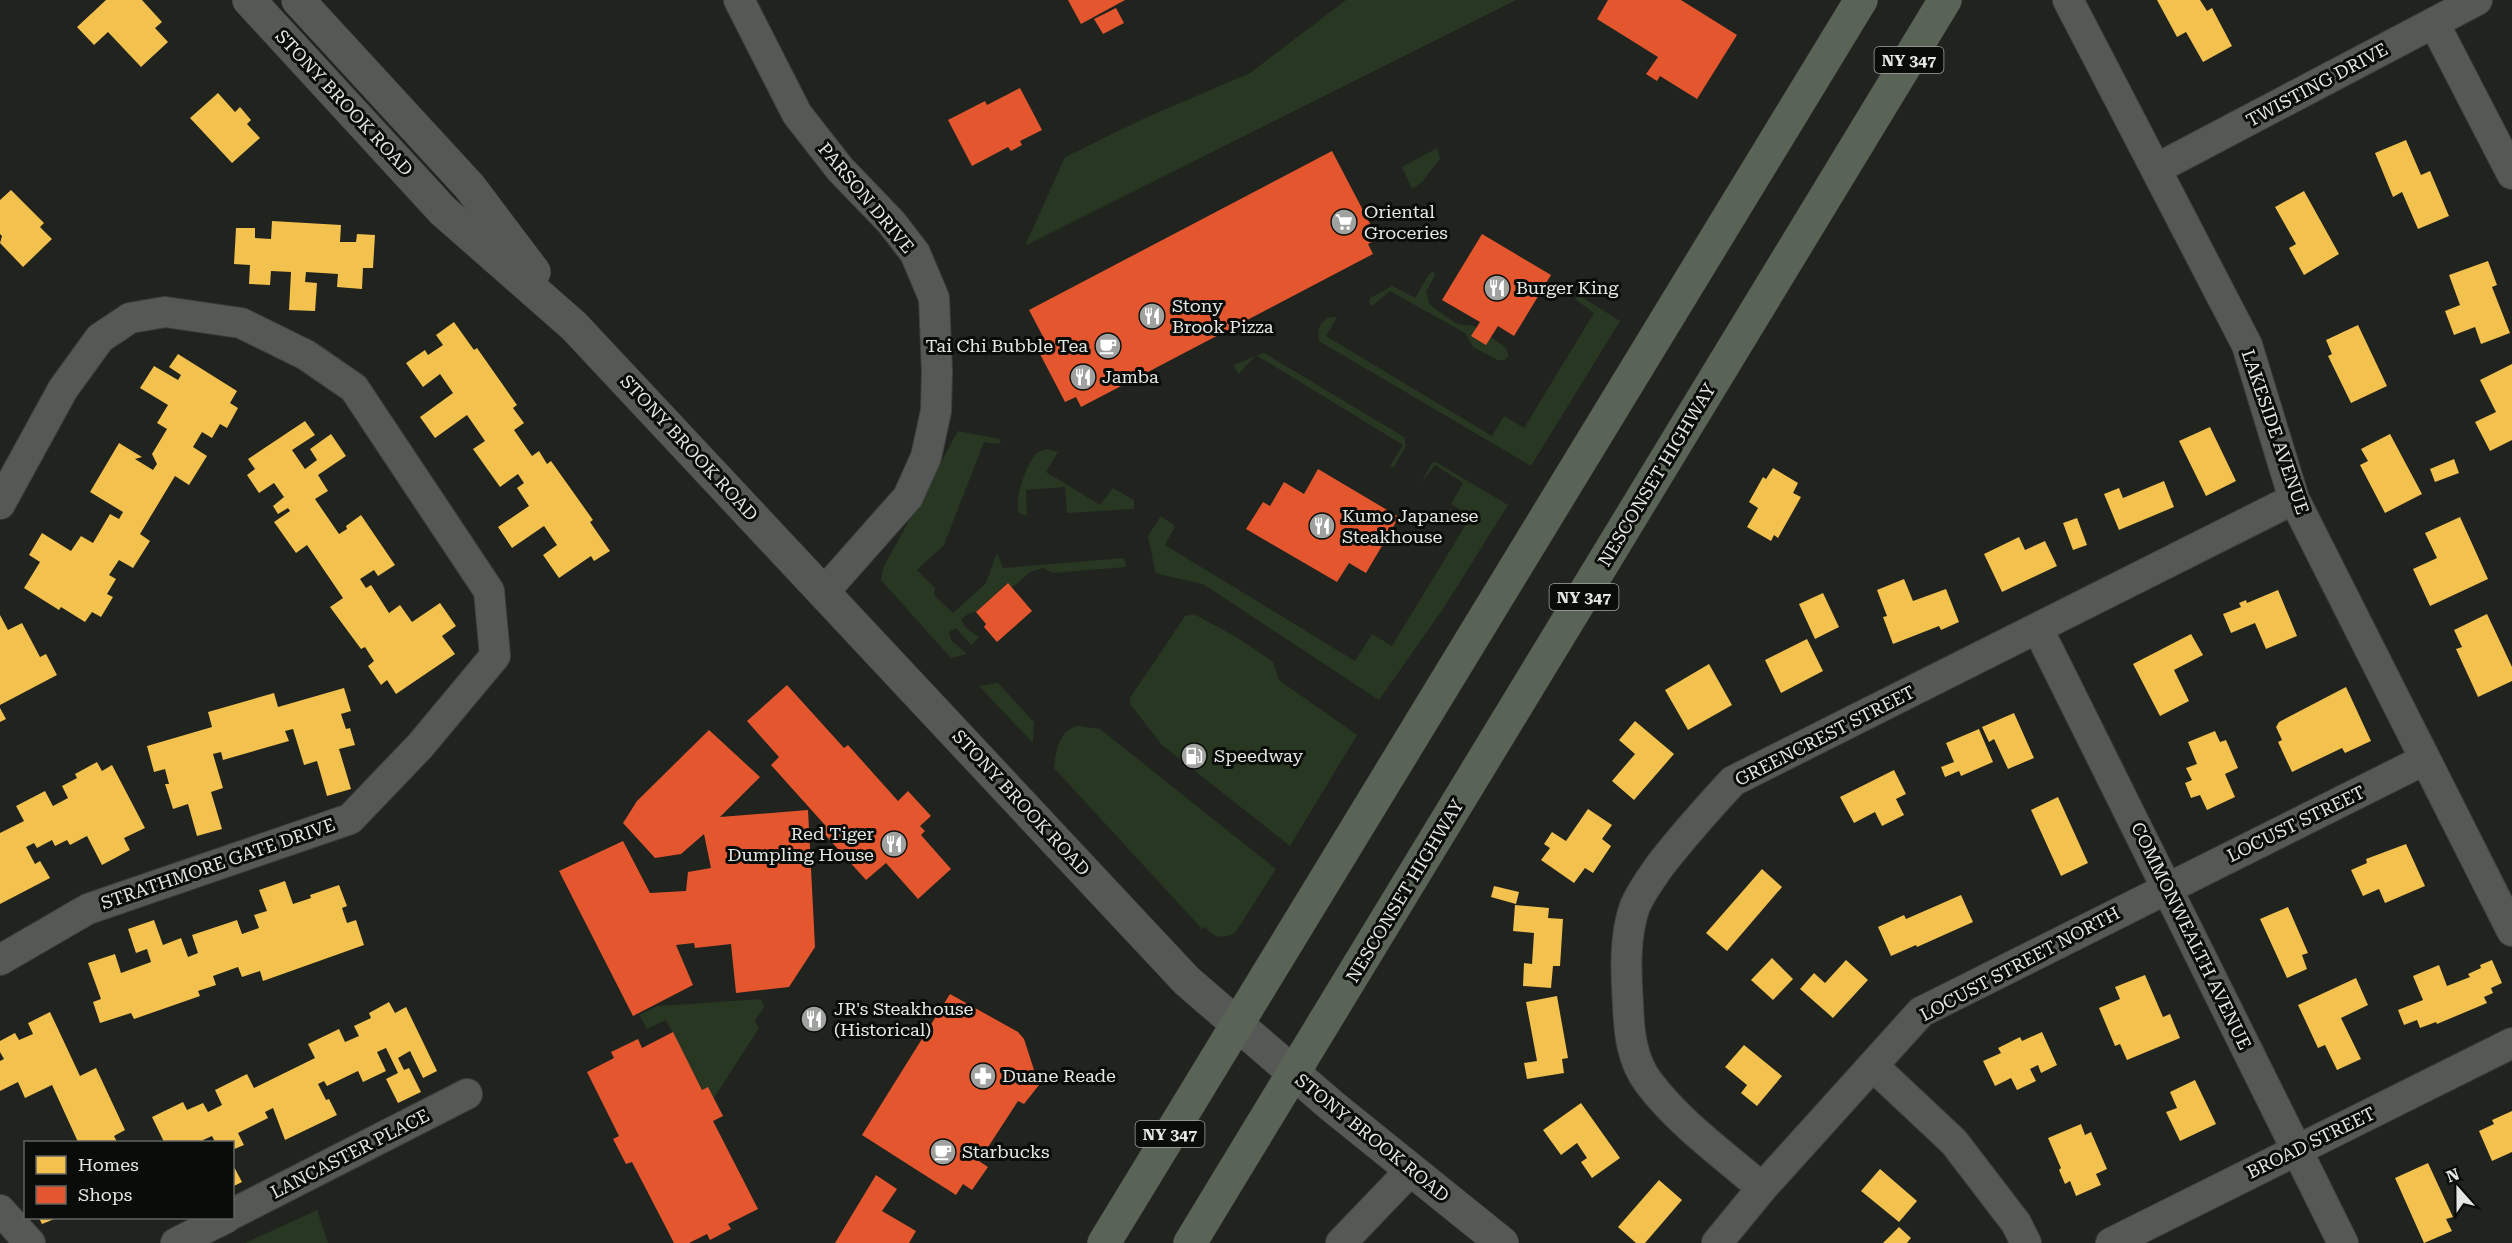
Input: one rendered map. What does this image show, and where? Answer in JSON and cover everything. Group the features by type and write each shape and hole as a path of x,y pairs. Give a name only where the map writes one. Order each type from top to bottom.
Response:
{"highway":[{"name":"NY 347","path":"1104,1243 1861,0"},
{"name":"NESCONSET HIGHWAY","path":"1294,1073 1946,0"},
{"name":"NY 347","path":"1190,1243 1294,1073"}],"main road":[{"name":"STONY BROOK ROAD","path":"249,0 443,211 574,326 1186,981 1294,1073 1502,1243"},
{"name":"STONY BROOK ROAD","path":"298,0 470,187 574,326"}],"street":[{"name":"PARSON DRIVE","path":"739,0 797,114 840,169 891,222 915,253 934,298 936,411 926,457 908,497 823,593"},
{"name":"LAKESIDE AVENUE","path":"2068,0 2247,345 2294,499 2512,931"},
{"name":"TWISTING DRIVE","path":"2156,169 2477,0"},
{"path":"2434,24 2512,174"},
{"name":"STRATHMORE GATE DRIVE","path":"0,504 63,389 100,338 130,318 165,312 241,323 306,355 354,388 489,591 495,656 420,746 350,819 88,909 0,960"},
{"name":"GREENCREST STREET","path":"1762,1188 1677,1116 1648,1082 1639,1067 1629,1034 1626,967 1635,905 1645,887 1683,836 1733,781 2294,499"},
{"name":"COMMONWEALTH AVENUE","path":"2038,629 2343,1243"},
{"name":"LOCUST STREET","path":"2168,888 2424,760"},
{"name":"LOCUST STREET NORTH","path":"1762,1188 1921,1012 2168,888"},
{"name":"BROAD STREET","path":"2111,1243 2512,1043"},
{"path":"1873,1066 1954,1142 2016,1223 2026,1243"},
{"name":"LANCASTER PLACE","path":"234,1213 467,1094"},
{"path":"1341,1243 1411,1170"},
{"path":"1717,1243 1762,1188"},
{"path":"0,1210 30,1243"},
{"path":"176,1243 224,1219"}],"green space":[{"path":"1346,0 1516,0 1025,246 1065,157 1145,118 1250,73"},
{"path":"1437,148 1440,159 1422,182 1412,189 1402,167"},
{"path":"1434,271 1435,275 1426,292 1430,305 1457,324 1474,326 1505,347 1509,356 1504,360 1498,360 1473,347 1465,333 1390,291 1372,306 1369,303 1370,298 1392,286 1415,298 1429,274"},
{"path":"1579,295 1620,321 1531,466 1319,341 1318,331 1321,323 1327,318 1337,317 1326,336 1492,436 1504,416 1524,428 1594,313 1576,300"},
{"path":"1264,353 1404,437 1406,446 1393,468 1390,466 1403,445 1257,356"},
{"path":"1254,357 1239,374 1233,365"},
{"path":"958,431 1000,439 1001,442 998,444 984,442 944,545 917,570 935,588 934,595 953,613 986,583 997,553 1003,568 1124,558 1126,567 1053,573 1043,568 1030,572 1012,588 1007,583 976,612 961,619 965,627 979,637 971,645 956,628 949,632 951,640 967,654 951,658 881,580 883,568"},
{"path":"1046,449 1058,452 1046,472 1100,505 1113,488 1134,500 1134,509 1067,513 1065,487 1026,490 1027,516 1019,513 1019,491 1025,473 1037,453"},
{"path":"1436,462 1508,505 1445,606 1379,700 1203,584 1158,574 1155,571 1148,536 1161,516 1175,526 1165,545 1355,661 1372,634 1392,646 1471,516 1451,504 1463,483 1435,465 1420,485 1432,463"},
{"path":"1194,614 1238,638 1273,662 1279,680 1357,735 1290,846 1162,745 1130,704 1130,698 1185,616"},
{"path":"998,683 1034,722 1033,743 979,686"},
{"path":"1078,726 1100,729 1276,869 1235,933 1218,936 1205,927 1202,929 1054,768 1059,742 1066,732"},
{"path":"761,999 764,1007 755,1021 759,1028 710,1104 666,1020 647,1029 639,1015 658,1006"},
{"path":"317,1210 328,1243 245,1243"}],"building: Homes":[{"path":"106,0 142,0 162,22 155,28 168,42 141,67 108,32 94,45 77,27"},
{"path":"2157,0 2200,0 2207,11 2212,8 2232,46 2203,62 2186,32 2177,37"},
{"path":"218,93 235,112 240,107 251,120 247,124 260,138 232,163 190,118"},
{"path":"2406,140 2421,175 2430,171 2449,216 2418,229 2402,192 2393,197 2375,153"},
{"path":"11,190 44,223 40,227 52,239 23,267 0,243 2,236 0,234 0,200"},
{"path":"2304,191 2339,254 2304,275 2289,248 2296,244 2275,207"},
{"path":"272,221 341,225 340,242 356,242 357,234 375,235 373,268 363,268 362,289 337,287 338,274 306,272 305,282 317,283 315,311 289,310 291,272 271,271 270,285 249,284 250,265 234,264 236,228 255,228 255,238 271,239"},
{"path":"2488,261 2497,285 2492,287 2510,333 2481,344 2475,327 2454,335 2445,311 2460,305 2449,275"},
{"path":"454,322 474,350 477,348 517,405 513,408 524,423 514,430 532,456 539,451 547,464 551,461 593,520 590,522 610,551 594,561 591,556 559,578 543,555 557,545 544,526 512,548 498,527 529,506 517,488 524,483 518,474 500,487 473,449 485,441 467,415 435,438 420,417 453,393 440,374 423,387 406,363 425,350 428,355 443,345 436,335"},
{"path":"2358,325 2387,386 2351,403 2328,356 2332,354 2326,340"},
{"path":"178,354 237,391 230,403 238,408 227,428 220,424 212,438 202,432 193,447 207,456 189,485 175,476 140,534 150,541 133,568 119,560 109,575 116,579 107,594 113,597 101,617 92,612 85,622 61,607 59,610 24,588 40,562 29,555 42,533 71,551 81,536 93,543 110,514 119,519 123,512 90,492 119,443 142,457 135,459 153,470 157,464 152,454 167,429 157,423 168,405 140,388 154,366 178,380 181,375 169,367"},
{"path":"2512,364 2512,440 2490,451 2475,422 2496,412 2480,380"},
{"path":"305,421 315,435 292,450 305,469 317,460 310,449 331,434 346,456 318,475 328,491 315,499 339,534 361,515 395,565 378,576 374,570 360,579 366,588 371,585 389,613 400,605 412,622 440,603 456,626 442,636 455,654 396,694 387,680 381,685 368,666 374,661 365,647 361,649 330,607 343,598 307,545 296,553 274,522 290,511 288,508 278,514 273,506 284,497 274,483 259,493 247,475 255,469 248,459"},
{"path":"2210,427 2236,481 2206,496 2179,441"},
{"path":"2390,434 2422,494 2385,513 2360,465 2368,461 2361,449"},
{"path":"2454,459 2459,473 2435,482 2430,469"},
{"path":"1773,468 1798,483 1793,493 1801,497 1778,538 1774,535 1771,541 1747,527 1758,508 1749,502 1763,477 1766,479"},
{"path":"2164,481 2174,507 2119,530 2104,494 2119,488 2123,498"},
{"path":"2460,517 2488,579 2430,606 2413,569 2437,558 2425,533"},
{"path":"2077,518 2087,545 2073,550 2063,523"},
{"path":"2019,537 2025,550 2045,541 2057,566 2002,592 1984,554"},
{"path":"1904,579 1913,601 1946,589 1959,622 1941,630 1939,626 1893,644 1883,617 1887,616 1877,590"},
{"path":"2278,590 2297,636 2266,649 2255,623 2231,633 2223,614 2241,607 2239,603 2246,600 2247,603"},
{"path":"1823,593 1839,627 1815,639 1799,604"},
{"path":"2487,614 2512,667 2512,681 2478,697 2456,649 2462,647 2454,630"},
{"path":"0,615 8,630 22,623 40,657 46,654 57,675 0,705"},
{"path":"2191,634 2203,655 2174,670 2189,701 2160,716 2133,664"},
{"path":"1807,639 1823,671 1781,693 1765,660"},
{"path":"1709,664 1732,705 1688,730 1665,690"},
{"path":"2346,687 2371,741 2345,753 2342,748 2292,772 2278,742 2282,740 2276,727 2279,722"},
{"path":"344,688 351,711 341,714 346,729 350,728 355,745 339,749 351,789 327,796 317,761 304,765 293,729 285,731 289,741 223,760 221,752 213,754 223,788 211,792 222,829 197,836 188,804 173,809 165,784 169,784 165,769 154,772 147,746 212,727 208,712 274,693 278,707"},
{"path":"0,708 6,719 0,722"},
{"path":"2014,713 2034,758 2008,769 1994,739 1989,742 1982,727"},
{"path":"1635,721 1674,754 1634,800 1612,781 1635,754 1619,740"},
{"path":"1979,729 1993,762 1961,776 1959,771 1945,777 1941,767 1954,762 1946,743"},
{"path":"2215,731 2220,742 2226,740 2238,768 2225,774 2235,797 2207,810 2200,795 2191,798 2185,783 2192,780 2186,768 2197,764 2188,742"},
{"path":"97,762 102,771 112,765 145,828 124,838 130,850 102,865 87,836 70,845 67,840 55,846 52,840 37,848 34,843 26,847 35,864 40,861 50,878 0,904 0,833 24,821 16,806 45,791 53,806 68,798 62,786 77,778 75,774"},
{"path":"1894,770 1906,794 1896,799 1904,815 1882,826 1875,812 1854,823 1840,797"},
{"path":"2058,797 2088,863 2061,876 2031,810"},
{"path":"1588,809 1612,825 1602,839 1611,846 1593,873 1585,868 1574,883 1541,860 1550,848 1544,844 1552,832 1566,841"},
{"path":"2406,844 2425,886 2385,903 2379,889 2363,896 2351,870 2367,863 2366,859"},
{"path":"1762,869 1782,887 1727,951 1706,933"},
{"path":"285,881 293,904 311,898 310,895 339,885 347,906 342,908 347,923 356,920 364,945 263,981 260,971 242,977 238,967 213,976 216,985 198,991 200,996 134,1019 131,1013 100,1023 93,1002 101,999 88,963 115,954 121,973 151,962 147,949 136,953 128,929 154,920 163,945 181,938 188,957 198,953 192,935 237,920 242,934 259,928 254,915 267,911 259,890"},
{"path":"1494,886 1519,892 1516,904 1491,897"},
{"path":"1961,895 1973,922 1891,956 1878,927 1904,915 1906,919"},
{"path":"1515,905 1549,908 1548,918 1563,919 1560,966 1553,966 1551,988 1523,986 1524,963 1532,964 1534,933 1513,931"},
{"path":"2288,907 2308,953 2302,955 2307,969 2287,978 2260,919"},
{"path":"1772,958 1793,979 1773,1000 1751,980"},
{"path":"1846,960 1868,980 1833,1018 1800,989 1814,973 1825,983"},
{"path":"2492,960 2502,983 2491,988 2493,993 2484,997 2487,1003 2437,1024 2436,1022 2420,1028 2417,1020 2404,1025 2398,1010 2423,1000 2413,976 2439,965 2447,986 2470,977 2468,974"},
{"path":"2145,975 2163,1017 2170,1014 2180,1038 2127,1060 2120,1044 2115,1046 2099,1008 2120,999 2115,987"},
{"path":"2356,978 2368,1005 2341,1018 2361,1059 2337,1070 2325,1045 2318,1048 2298,1005"},
{"path":"1557,996 1568,1058 1562,1059 1564,1073 1527,1079 1524,1063 1537,1061 1526,1002"},
{"path":"389,1002 395,1013 406,1007 437,1071 423,1078 410,1051 398,1058 404,1070 409,1068 421,1092 398,1103 386,1079 398,1073 386,1048 377,1052 386,1071 363,1082 358,1071 327,1086 324,1081 318,1084 337,1115 285,1140 273,1108 265,1112 268,1118 238,1133 244,1145 234,1149 234,1141 214,1141 212,1136 204,1141 164,1141 152,1117 183,1102 187,1110 203,1103 208,1112 222,1105 215,1090 247,1074 254,1088 315,1058 308,1044 339,1029 345,1042 359,1036 354,1026 371,1018 369,1013"},
{"path":"50,1012 80,1076 96,1068 125,1130 114,1136 116,1141 78,1141 52,1085 25,1098 18,1082 0,1091 0,1061 4,1059 0,1052 0,1041 15,1033 19,1040 33,1034 28,1023"},
{"path":"2042,1032 2057,1065 2041,1073 2038,1065 2030,1069 2036,1081 2017,1090 2011,1078 1995,1086 1983,1061 2001,1053 1998,1048 2020,1037 2022,1041"},
{"path":"1744,1045 1782,1076 1757,1106 1741,1093 1747,1085 1725,1067"},
{"path":"2195,1080 2216,1124 2180,1141 2166,1112 2177,1108 2170,1092"},
{"path":"1581,1103 1620,1158 1592,1178 1581,1162 1587,1158 1577,1143 1561,1155 1543,1130"},
{"path":"2512,1111 2512,1152 2492,1161 2479,1131 2494,1124 2492,1120"},
{"path":"2081,1124 2085,1135 2091,1132 2107,1169 2096,1174 2101,1185 2076,1196 2070,1181 2065,1184 2048,1138"},
{"path":"2428,1163 2453,1217 2446,1219 2452,1231 2424,1243 2395,1178"},
{"path":"234,1167 242,1182 234,1186"},
{"path":"1880,1169 1917,1201 1899,1222 1861,1191"},
{"path":"1659,1180 1682,1200 1645,1243 1636,1243 1618,1227"},
{"path":"40,1219 54,1219 42,1224"},
{"path":"1899,1227 1911,1238 1907,1243 1883,1243"}],"building: Shops":[{"path":"1068,0 1125,0 1081,24"},
{"path":"1608,0 1681,0 1737,35 1697,99 1660,76 1657,81 1646,74 1658,57 1597,19"},
{"path":"1116,8 1124,23 1103,34 1094,19"},
{"path":"1020,88 1042,130 1020,141 1022,145 1011,151 1008,147 972,166 948,120 985,101 987,105"},
{"path":"1332,151 1378,239 1368,244 1373,254 1081,407 1076,397 1065,402 1040,354 1049,348 1029,310"},
{"name":"Burger King","path":"1482,234 1551,275 1514,336 1498,326 1486,345 1471,336 1480,322 1442,300"},
{"name":"Kumo Japanese Steakhouse","path":"1318,469 1399,517 1366,573 1349,563 1337,582 1246,529 1263,502 1270,506 1284,482 1304,494"},
{"path":"1008,583 1032,611 997,642 984,627 986,624 976,612"},
{"path":"787,685 844,748 848,745 898,801 908,791 931,816 920,826 925,831 921,835 951,869 918,899 886,863 866,880 819,828 824,824 771,765 779,757 747,721"},
{"path":"709,730 760,777 720,817 808,810 815,947 789,987 736,993 731,944 695,948 694,943 676,945 693,985 633,1016 559,871 623,841 650,893 686,891 688,872 711,868 704,834 681,854 655,858 623,823 637,801"},
{"path":"950,994 1018,1032 1024,1039 1035,1073 1030,1078 1039,1085 1024,1104 1018,1101 979,1161 988,1167 972,1190 963,1184 956,1195 862,1135"},
{"path":"673,1032 702,1090 708,1087 723,1116 713,1121 758,1209 728,1224 731,1229 710,1240 707,1234 689,1243 674,1243 632,1162 626,1164 613,1139 619,1136 587,1072 614,1058 611,1052 638,1039 642,1048"},
{"path":"876,1175 897,1189 882,1211 916,1231 909,1243 835,1243"}],"place":[{"name":"Oriental Groceries","path":"1344,222"},
{"name":"Burger King","path":"1497,288"},
{"name":"Stony Brook Pizza","path":"1152,316"},
{"name":"Tai Chi Bubble Tea","path":"1108,346"},
{"name":"Jamba","path":"1083,377"},
{"name":"Kumo Japanese Steakhouse","path":"1322,526"},
{"name":"Speedway","path":"1194,756"},
{"name":"Red Tiger Dumpling House","path":"894,844"},
{"name":"JR's Steakhouse (Historical)","path":"814,1019"},
{"name":"Duane Reade","path":"983,1076"},
{"name":"Starbucks","path":"943,1152"}]}
